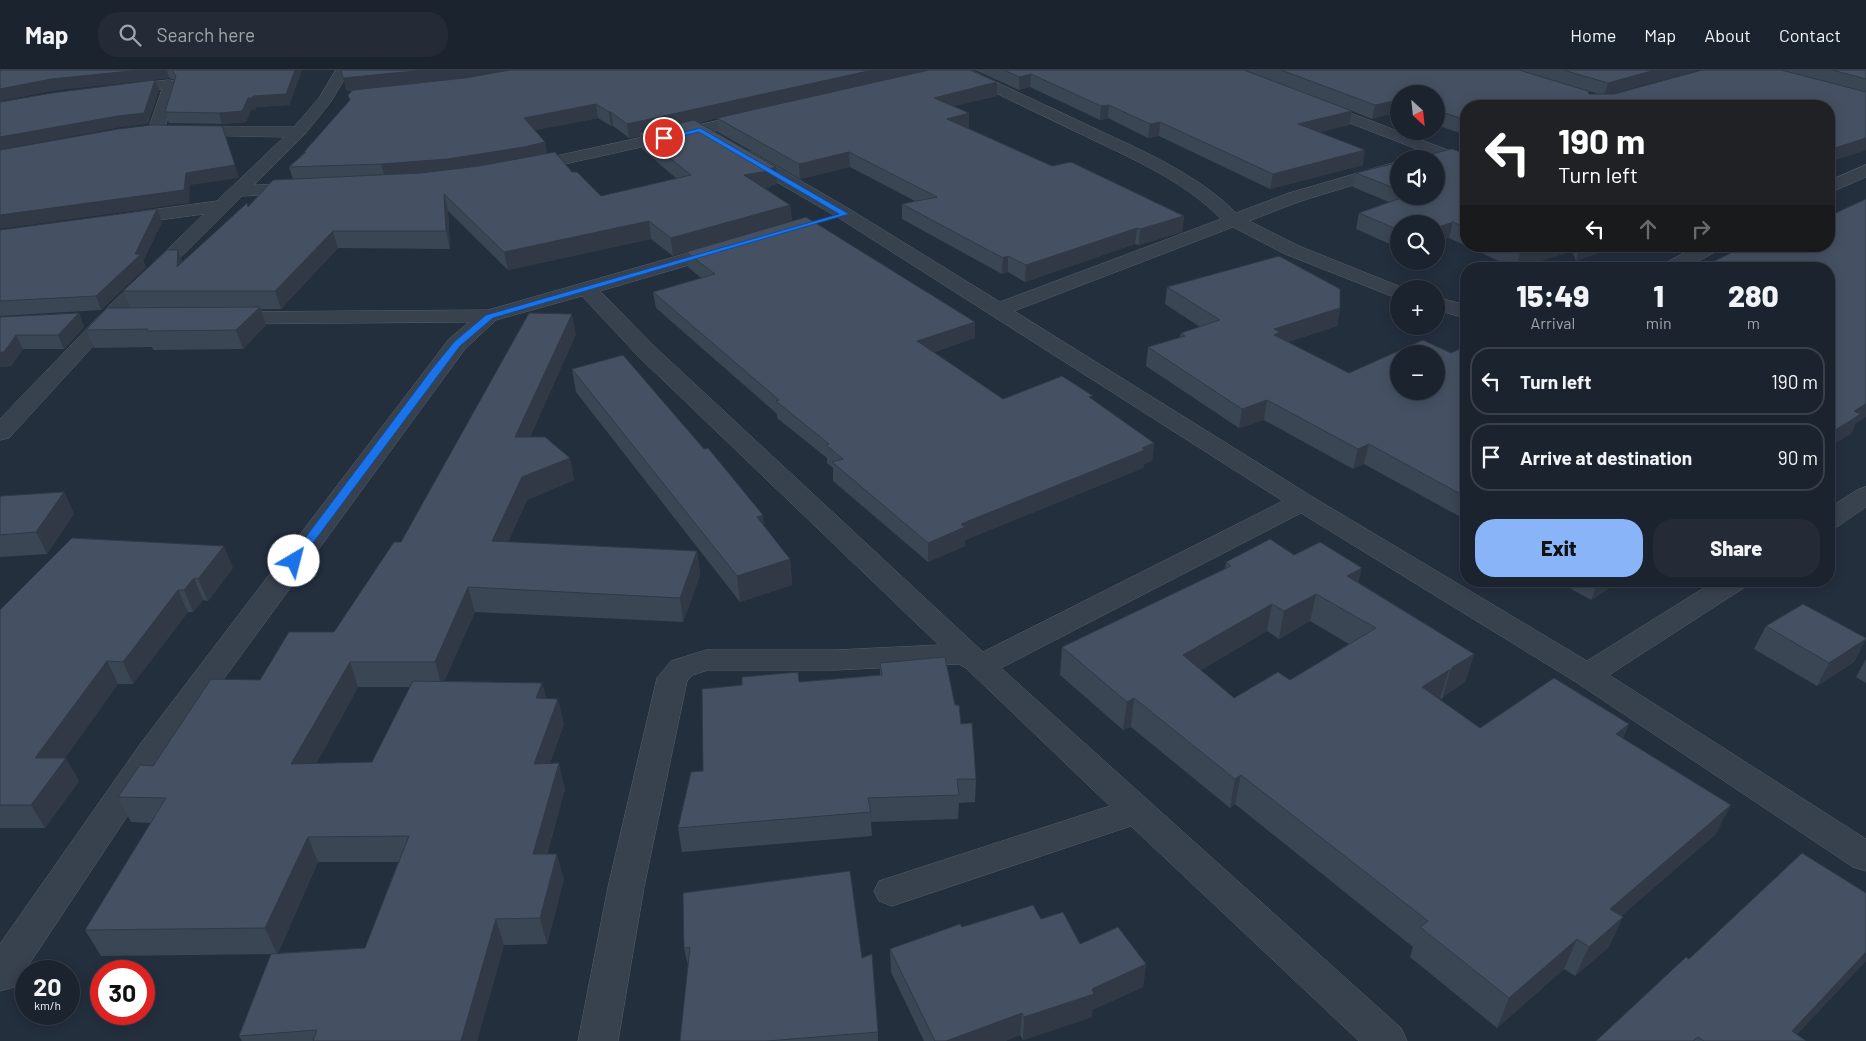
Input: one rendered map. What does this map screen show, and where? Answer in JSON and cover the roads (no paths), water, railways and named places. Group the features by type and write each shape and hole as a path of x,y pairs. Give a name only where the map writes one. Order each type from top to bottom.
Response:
{"street":[{"path":"0,433 9,417 108,318 221,206 240,191 298,132 335,99 343,70"},
{"path":"940,74 959,70 1126,149 1182,179 1215,202 1233,220 1292,250 1390,289"},
{"path":"108,91 169,84 171,86 156,130"},
{"path":"1301,99 1432,150"},
{"path":"508,171 767,114"},
{"path":"138,132 156,130 298,132"},
{"path":"700,130 845,214 1302,502 1587,675 1866,857"},
{"path":"1445,151 1460,147"},
{"path":"1445,155 1460,161"},
{"path":"999,310 1295,197 1390,169"},
{"path":"1835,185 1866,170"},
{"path":"240,191 320,188"},
{"path":"107,221 221,206"},
{"path":"816,222 845,214"},
{"path":"206,318 490,316 749,241"},
{"path":"1682,262 1700,252"},
{"path":"586,288 647,352 972,660 1387,1041"},
{"path":"1445,306 1460,310"},
{"path":"0,975 153,751 436,370 457,344 490,316"},
{"path":"78,320 137,318"},
{"path":"1835,516 1866,495"},
{"path":"598,1041 626,887 672,678 682,668 706,660 972,660 1302,502"},
{"path":"1587,675 1726,587"},
{"path":"892,891 1137,810"}]}
